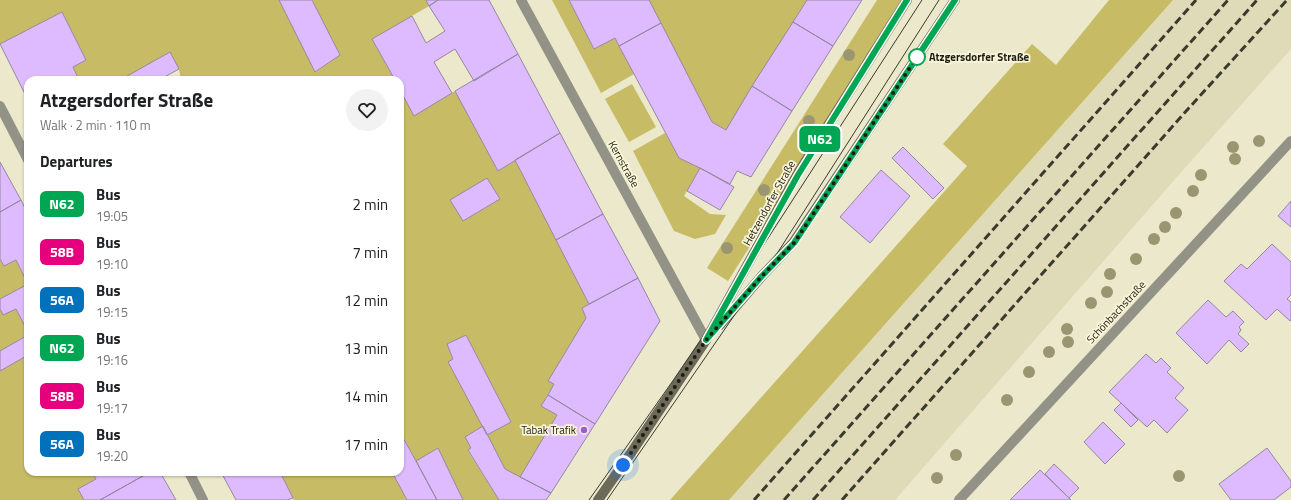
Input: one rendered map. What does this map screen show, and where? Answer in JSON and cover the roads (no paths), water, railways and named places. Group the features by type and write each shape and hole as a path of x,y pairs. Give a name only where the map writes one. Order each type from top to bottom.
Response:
{"main road":[{"name":"Hetzendorfer Straße","path":"598,500 706,340 798,175 907,0"},
{"name":"Hetzendorfer Straße","path":"706,340 761,277 794,243 955,0"}],"street":[{"name":"Kernstraße","path":"521,0 706,340"},
{"path":"0,106 24,152"},
{"name":"Schönbachstraße","path":"959,500 1291,141"},
{"path":"191,476 204,500"}],"tram line":[{"path":"589,500 728,300 922,0"},
{"path":"607,500 778,252 939,0"}],"railway":[{"path":"754,500 1196,0"},
{"path":"784,500 1228,0"},
{"path":"813,500 1257,0"},
{"path":"842,500 1188,109 1287,0"}],"place":[{"name":"Atzgersdorfer Straße","path":"917,57"},
{"name":"Tabak Trafik","path":"584,430"}]}
